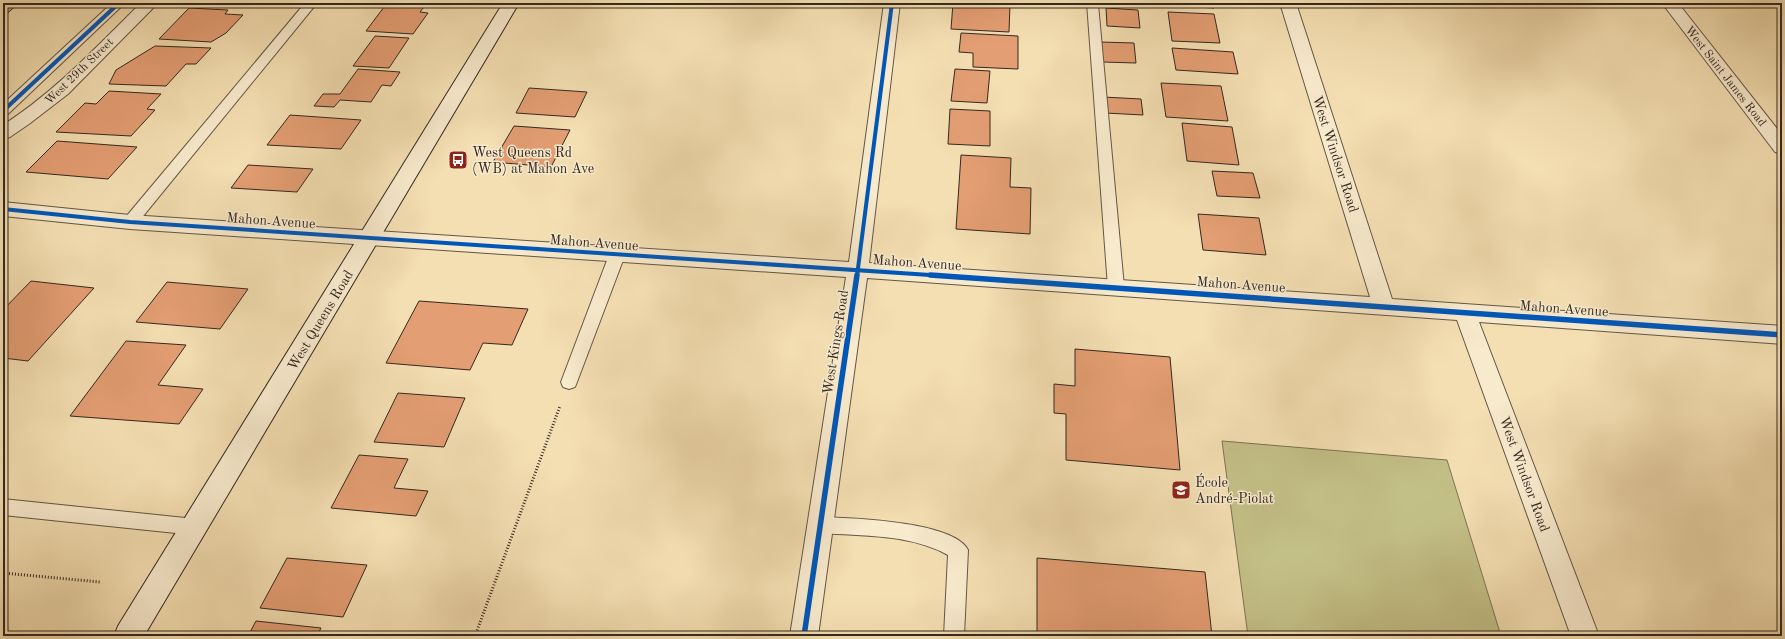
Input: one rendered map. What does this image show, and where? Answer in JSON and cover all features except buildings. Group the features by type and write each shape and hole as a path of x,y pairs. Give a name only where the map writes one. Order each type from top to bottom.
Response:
{"street":[{"name":"West 29th Street","path":"3,133 25,120 54,96 150,3"},
{"name":"West Queens Road","path":"128,636 511,3"},
{"name":"West Kings Road","path":"804,636 858,270 892,3"},
{"name":"West Windsor Road","path":"1288,3 1384,306"},
{"name":"West Saint James Road","path":"1670,3 1782,148"},
{"name":"Mahon Avenue","path":"3,209 130,222 369,239 1116,287 1782,335"},
{"name":"West Windsor Road","path":"1465,313 1585,636"}],"lane":[{"path":"3,111 119,3"},
{"path":"130,222 311,3"},
{"path":"1092,4 1116,287"},
{"path":"569,382 617,255"},
{"path":"3,507 195,526"},
{"path":"820,525 889,529 939,540 958,550 954,636"}],"path":[{"path":"475,636 569,382"},
{"path":"3,573 100,582"}],"shaded area":[{"path":"1222,441 1447,460 1501,636 1248,636"}],"cycle path":[{"path":"3,111 119,3"},
{"path":"804,636 858,270 892,3"},
{"path":"3,209 130,222 1116,287 1782,335"}],"place":[{"name":"West Queens Rd (WB) at Mahon Ave","path":"458,160"},
{"name":"École André-Piolat","path":"1181,490"}]}
